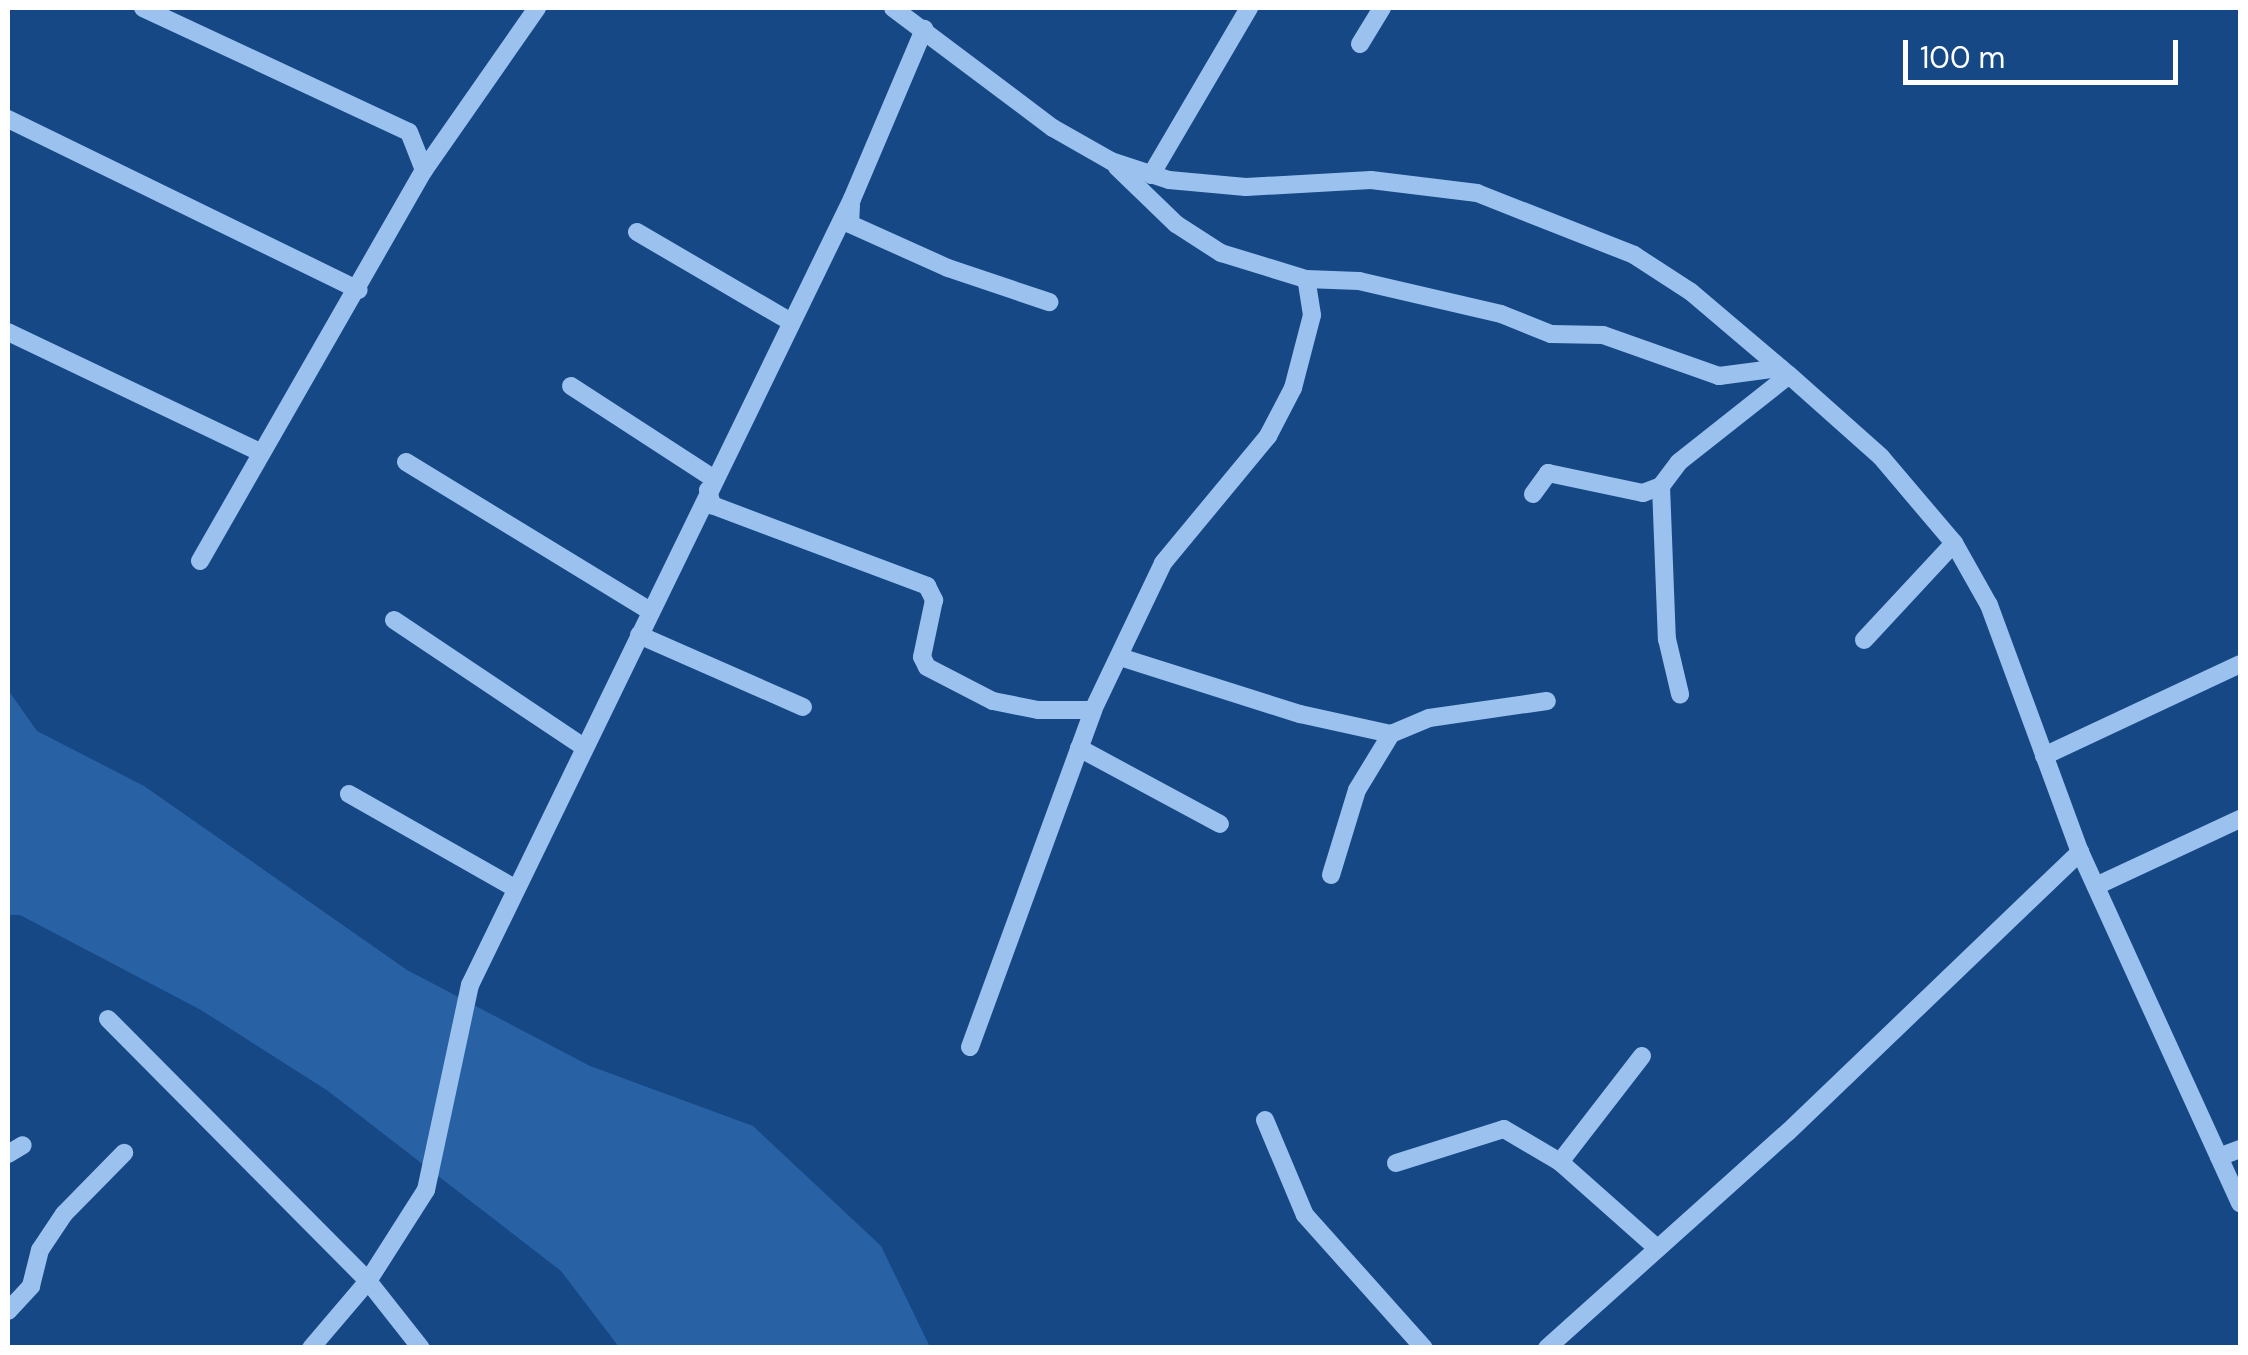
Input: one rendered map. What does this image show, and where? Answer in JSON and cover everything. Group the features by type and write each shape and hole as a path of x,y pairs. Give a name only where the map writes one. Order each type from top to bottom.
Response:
{"street":[{"path":"143,8 408,132 424,170"},
{"path":"200,561 359,290 424,170 537,8"},
{"path":"893,8 1053,128 1111,161 1151,175 1246,186 1371,180 1477,194 1634,255 1691,292 1881,457 1954,543 1989,605 2080,852 2240,1203"},
{"path":"1151,175 1250,8"},
{"path":"1360,44 1382,8"},
{"path":"312,1348 368,1281 426,1190 470,985 852,200 924,28"},
{"path":"8,119 359,290"},
{"path":"1111,161 1176,224 1221,253 1306,279 1359,280 1501,314 1551,334 1602,335 1720,376 1785,372"},
{"path":"852,200 850,224 948,268 1050,302"},
{"path":"637,232 791,322"},
{"path":"970,1047 1092,710 1163,563 1268,436 1293,388 1312,315 1306,279"},
{"path":"8,332 262,452"},
{"path":"1534,494 1548,474 1643,493 1662,486 1680,462 1785,372"},
{"path":"571,386 711,484"},
{"path":"406,462 650,611"},
{"path":"711,484 712,505 927,586 934,600 922,656 927,666 993,701 1038,710 1092,710"},
{"path":"1662,486 1667,638 1680,694"},
{"path":"1864,640 1954,543"},
{"path":"394,620 584,747"},
{"path":"639,635 803,707"},
{"path":"1120,657 1300,714 1392,734 1430,718 1547,701"},
{"path":"2044,756 2240,664"},
{"path":"1331,876 1357,790 1392,734"},
{"path":"1079,748 1220,824"},
{"path":"349,794 516,889"},
{"path":"2096,886 2240,819"},
{"path":"1548,1348 2080,852"},
{"path":"108,1020 368,1281 421,1348"},
{"path":"1560,1162 1642,1056"},
{"path":"1265,1120 1305,1214 1424,1348"},
{"path":"1396,1163 1504,1129 1560,1162 1658,1248"},
{"path":"2218,1157 2240,1150"},
{"path":"8,1310 31,1286 40,1250 64,1214 124,1153"}],"shaded area":[{"path":"8,690 37,731 144,786 407,970 590,1066 753,1126 881,1246 930,1347 619,1347 561,1271 328,1091 201,1010 20,915 8,915"}]}
